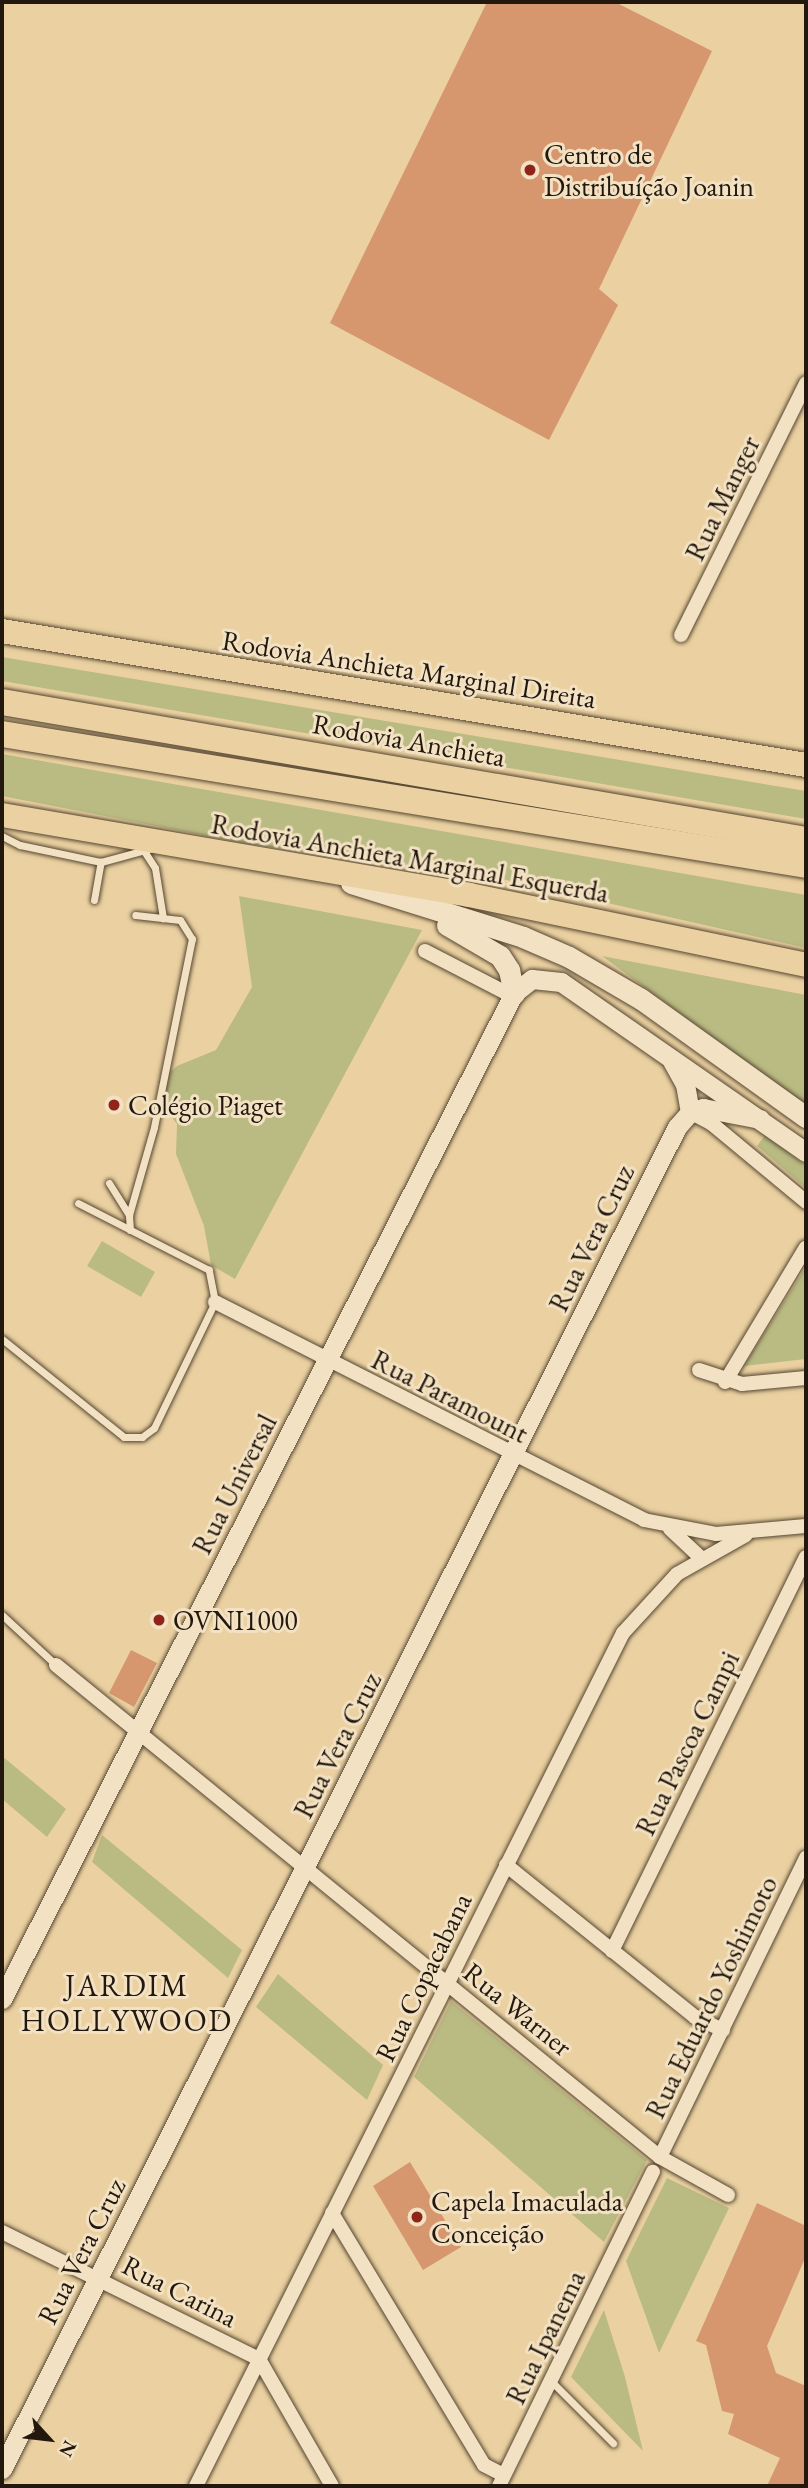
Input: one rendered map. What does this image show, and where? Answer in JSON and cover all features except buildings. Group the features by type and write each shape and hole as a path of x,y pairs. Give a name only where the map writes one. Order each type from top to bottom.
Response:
{"highway":[{"name":"Rodovia Anchieta Marginal Direita","path":"2,629 29,636 806,765"},
{"name":"Rodovia Anchieta","path":"2,702 806,840"},
{"name":"Rodovia Anchieta","path":"2,734 806,865"},
{"name":"Rodovia Anchieta Marginal Esquerda","path":"2,815 152,847 470,895 806,965"}],"main road":[{"path":"309,869 523,937 569,957 641,999 806,1117"},
{"path":"385,895 493,949 509,970 513,994"}],"street":[{"name":"Rua Manger","path":"681,635 806,383"},
{"path":"425,951 513,994 533,979 561,982 806,1152"},
{"name":"Rua Universal","path":"2,2000 513,994"},
{"path":"669,1055 685,1084 690,1112"},
{"path":"690,1112 715,1108 760,1119"},
{"path":"690,1112 711,1123 806,1202"},
{"name":"Rua Vera Cruz","path":"2,2469 514,1457 677,1127 690,1112"},
{"path":"726,1381 806,1247"},
{"name":"Rua Paramount","path":"215,1302 514,1457 666,1527 701,1558"},
{"path":"699,1370 726,1381 753,1384 806,1378"},
{"name":"Rua Paramount","path":"666,1527 746,1535 806,1526"},
{"name":"Rua Copacabana","path":"196,2486 623,1633 668,1581 701,1558 746,1535"},
{"name":"Rua Pascoa Campi","path":"612,1951 806,1557"},
{"name":"Rua Warner","path":"56,1665 138,1736 660,2157 729,2195"},
{"name":"Rua Eduardo Yoshimoto","path":"660,2157 806,1858"},
{"path":"506,1865 705,2024 723,2030"},
{"name":"Rua Ipanema","path":"501,2481 653,2172"},
{"path":"332,2213 484,2465 501,2481"},
{"name":"Rua Carina","path":"2,2232 259,2359"},
{"path":"259,2359 332,2486"}],"lane":[{"path":"2,836 20,845 101,862 152,847 163,918"},
{"path":"94,900 101,862"},
{"path":"130,1230 129,1215 154,1127 192,939 180,920 135,915"},
{"path":"109,1183 129,1215"},
{"path":"2,1339 124,1437 142,1437 158,1421 215,1302 209,1270 78,1203"},
{"path":"2,1615 56,1665"},
{"path":"551,2380 613,2443"}],"green space":[{"path":"2,657 806,791 806,819 2,681"},
{"path":"2,754 806,895 806,948 493,877 248,844 2,796"},
{"path":"239,896 422,930 235,1279 211,1265 204,1226 176,1154 177,1124 167,1111 159,1081 177,1066 216,1050 252,987"},
{"path":"602,956 806,995 806,1106"},
{"path":"765,1135 806,1166 806,1188 757,1146"},
{"path":"102,1241 155,1272 141,1297 87,1266"},
{"path":"806,1267 806,1359 744,1366"},
{"path":"2,1756 66,1809 47,1837 2,1799"},
{"path":"102,1835 242,1950 228,1978 92,1862"},
{"path":"278,1974 383,2065 367,2100 256,2007"},
{"path":"451,2001 647,2160 604,2242 414,2077"},
{"path":"667,2178 729,2208 659,2353 626,2261"},
{"path":"604,2310 625,2377 643,2451 571,2377"}],"place":[{"name":"Centro de Distribuíção Joanin","path":"530,170"},
{"name":"Colégio Piaget","path":"114,1105"},
{"name":"OVNI1000","path":"159,1620"},
{"name":"Capela Imaculada Conceição","path":"417,2217"}],"district":[{"name":"JARDIM HOLLYWOOD","path":"127,2003"}]}
